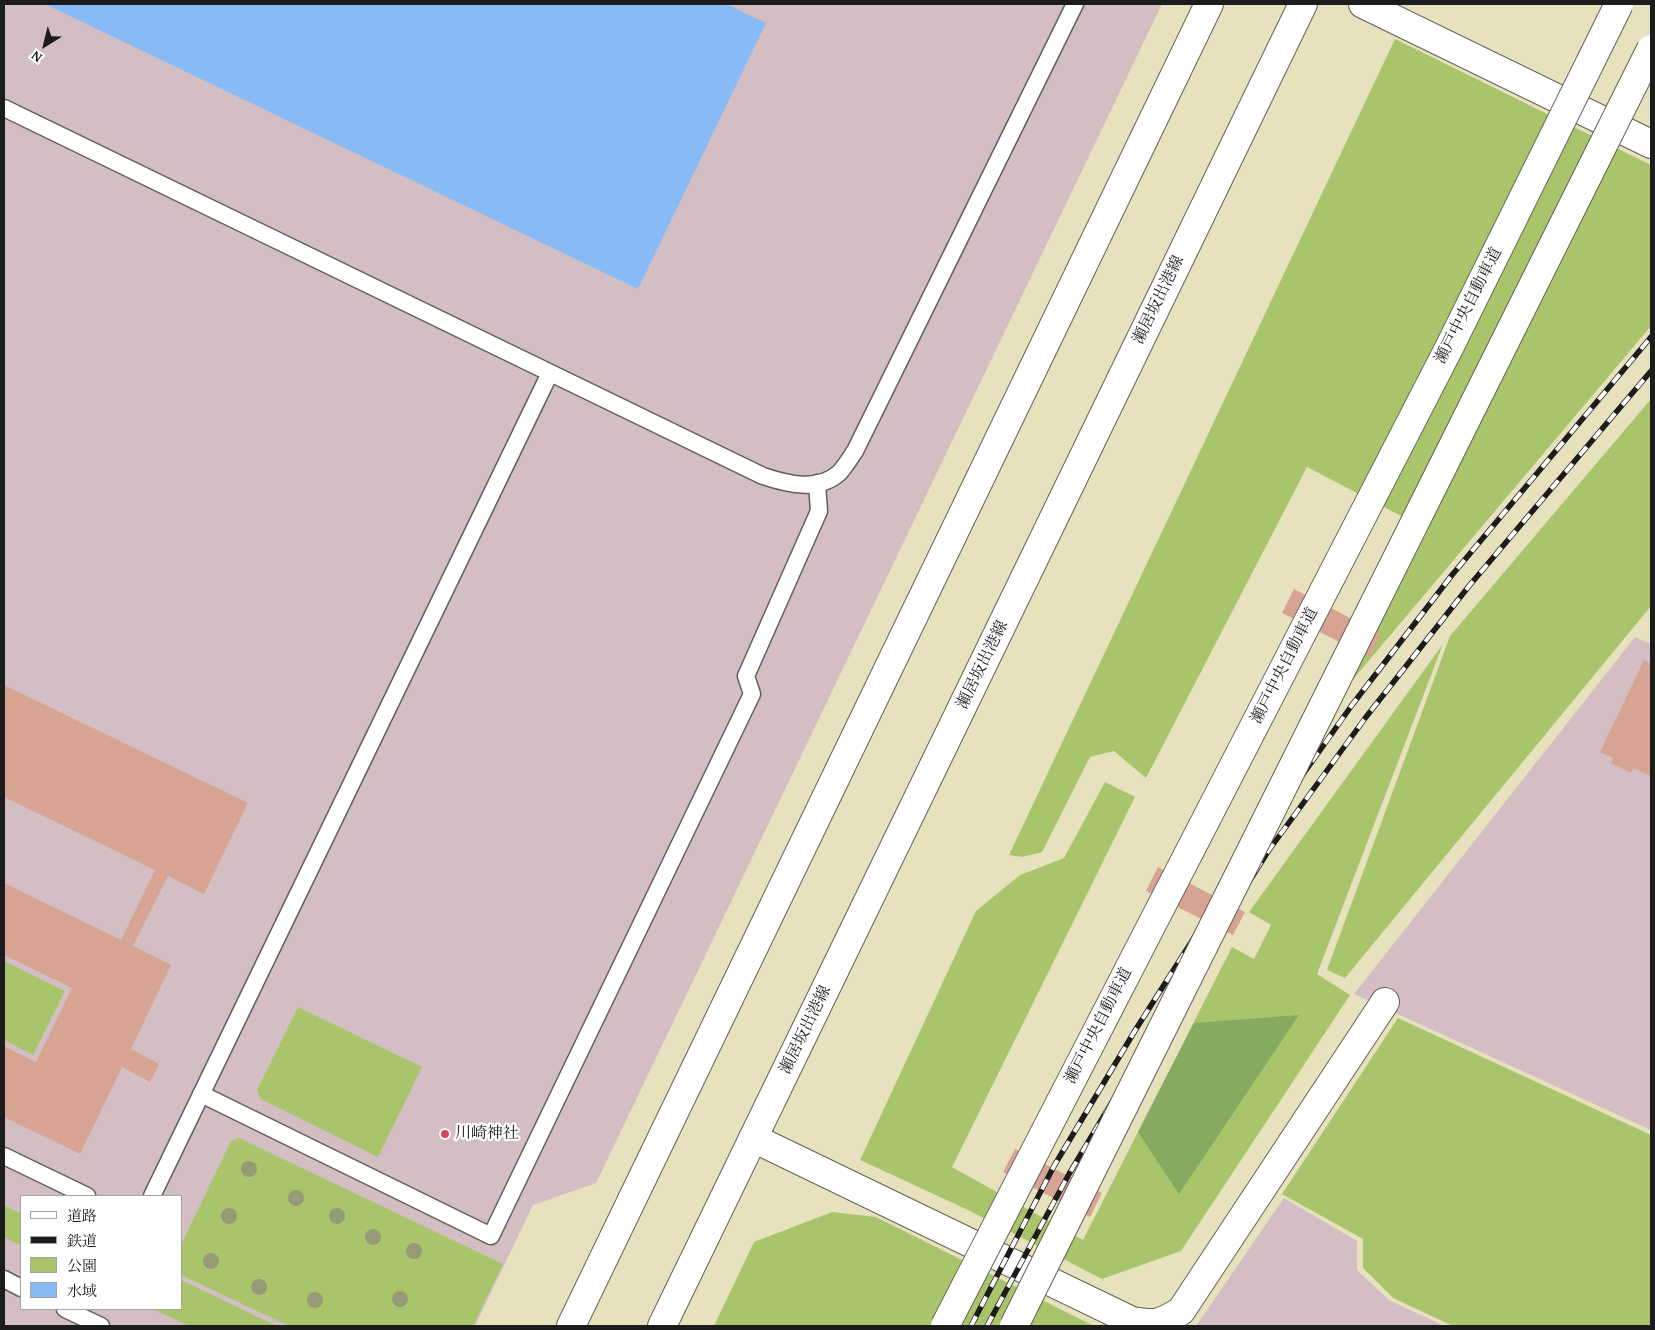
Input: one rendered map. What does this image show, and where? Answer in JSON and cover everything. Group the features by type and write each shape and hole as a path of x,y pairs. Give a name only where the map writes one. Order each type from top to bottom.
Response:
{"main road":[{"path":"571,1326 1209,4"},
{"name":"瀬居坂出港線","path":"662,1326 1303,4"},
{"path":"1363,4 1651,144"},
{"name":"瀬戸中央自動車道","path":"945,1326 1449,348 1619,4"},
{"path":"1014,1326 1651,49"},
{"path":"753,1138 1132,1320 1152,1324 1166,1320 1181,1311 1384,1002"}],"lane":[{"path":"4,108 764,476 784,483 807,485 827,481 839,473 855,451 1075,4"},
{"path":"152,1195 550,373"},
{"path":"201,1094 491,1236 752,694 746,676 819,511 817,483"},
{"path":"4,1156 85,1195"},
{"path":"4,1279 20,1287"},
{"path":"68,1310 95,1321"}],"shaded area":[{"path":"4,4 1162,4 596,1183 533,1205 475,1326 4,1326"},
{"path":"1635,637 1651,644 1651,1130 1354,994"},
{"path":"1284,1198 1357,1241 1357,1270 1389,1300 1444,1326 1196,1326"}],"green space":[{"path":"1395,39 1651,165 1651,326 1350,683 1428,530 1307,467 1146,778 1114,751 1090,757 1042,852 1022,857 1009,855"},
{"path":"1651,399 1651,606 1345,978 1327,970 1450,636"},
{"path":"1443,644 1317,974 1350,995 1181,1251 1102,1279 968,1210 860,1160 976,911 1020,875 1064,858 1105,782 1135,797 952,1167 1083,1240 1232,947 1254,959 1271,925 1249,912"},
{"path":"4,961 65,991 33,1055 4,1040"},
{"path":"298,1007 422,1067 378,1157 261,1099 257,1090"},
{"path":"1299,1015 1179,1194 1138,1132 1194,1023"},
{"path":"1398,1018 1651,1135 1651,1326 1453,1326 1393,1298 1363,1268 1363,1239 1282,1194"},
{"path":"239,1138 503,1264 473,1326 289,1326 182,1275 182,1243 231,1141"},
{"path":"4,1205 20,1213 20,1245 4,1237"},
{"path":"832,1212 876,1217 1094,1326 714,1326 754,1242"},
{"path":"182,1280 277,1326 189,1326 155,1310 182,1310"}],"water":[{"path":"45,4 726,4 766,23 638,289"}],"building":[{"path":"1294,589 1381,634 1369,657 1282,613"},
{"path":"1644,660 1651,664 1651,776 1633,768 1631,773 1611,763 1613,758 1600,752"},
{"path":"4,685 248,803 204,894 168,876 133,946 171,965 131,1049 159,1064 150,1082 122,1067 80,1154 4,1117 4,1046 36,1062 72,988 4,955 4,883 121,940 155,870 4,797"},
{"path":"1158,867 1245,912 1233,935 1146,891"},
{"path":"1015,1149 1102,1193 1090,1217 1003,1172"}],"railway":[{"path":"971,1326 1054,1166 1136,1029 1253,845 1352,705 1452,575 1651,337"},
{"path":"987,1326 1069,1174 1151,1037 1269,850 1366,717 1469,586 1651,371"}],"place":[{"name":"川崎神社","path":"445,1134"}]}
